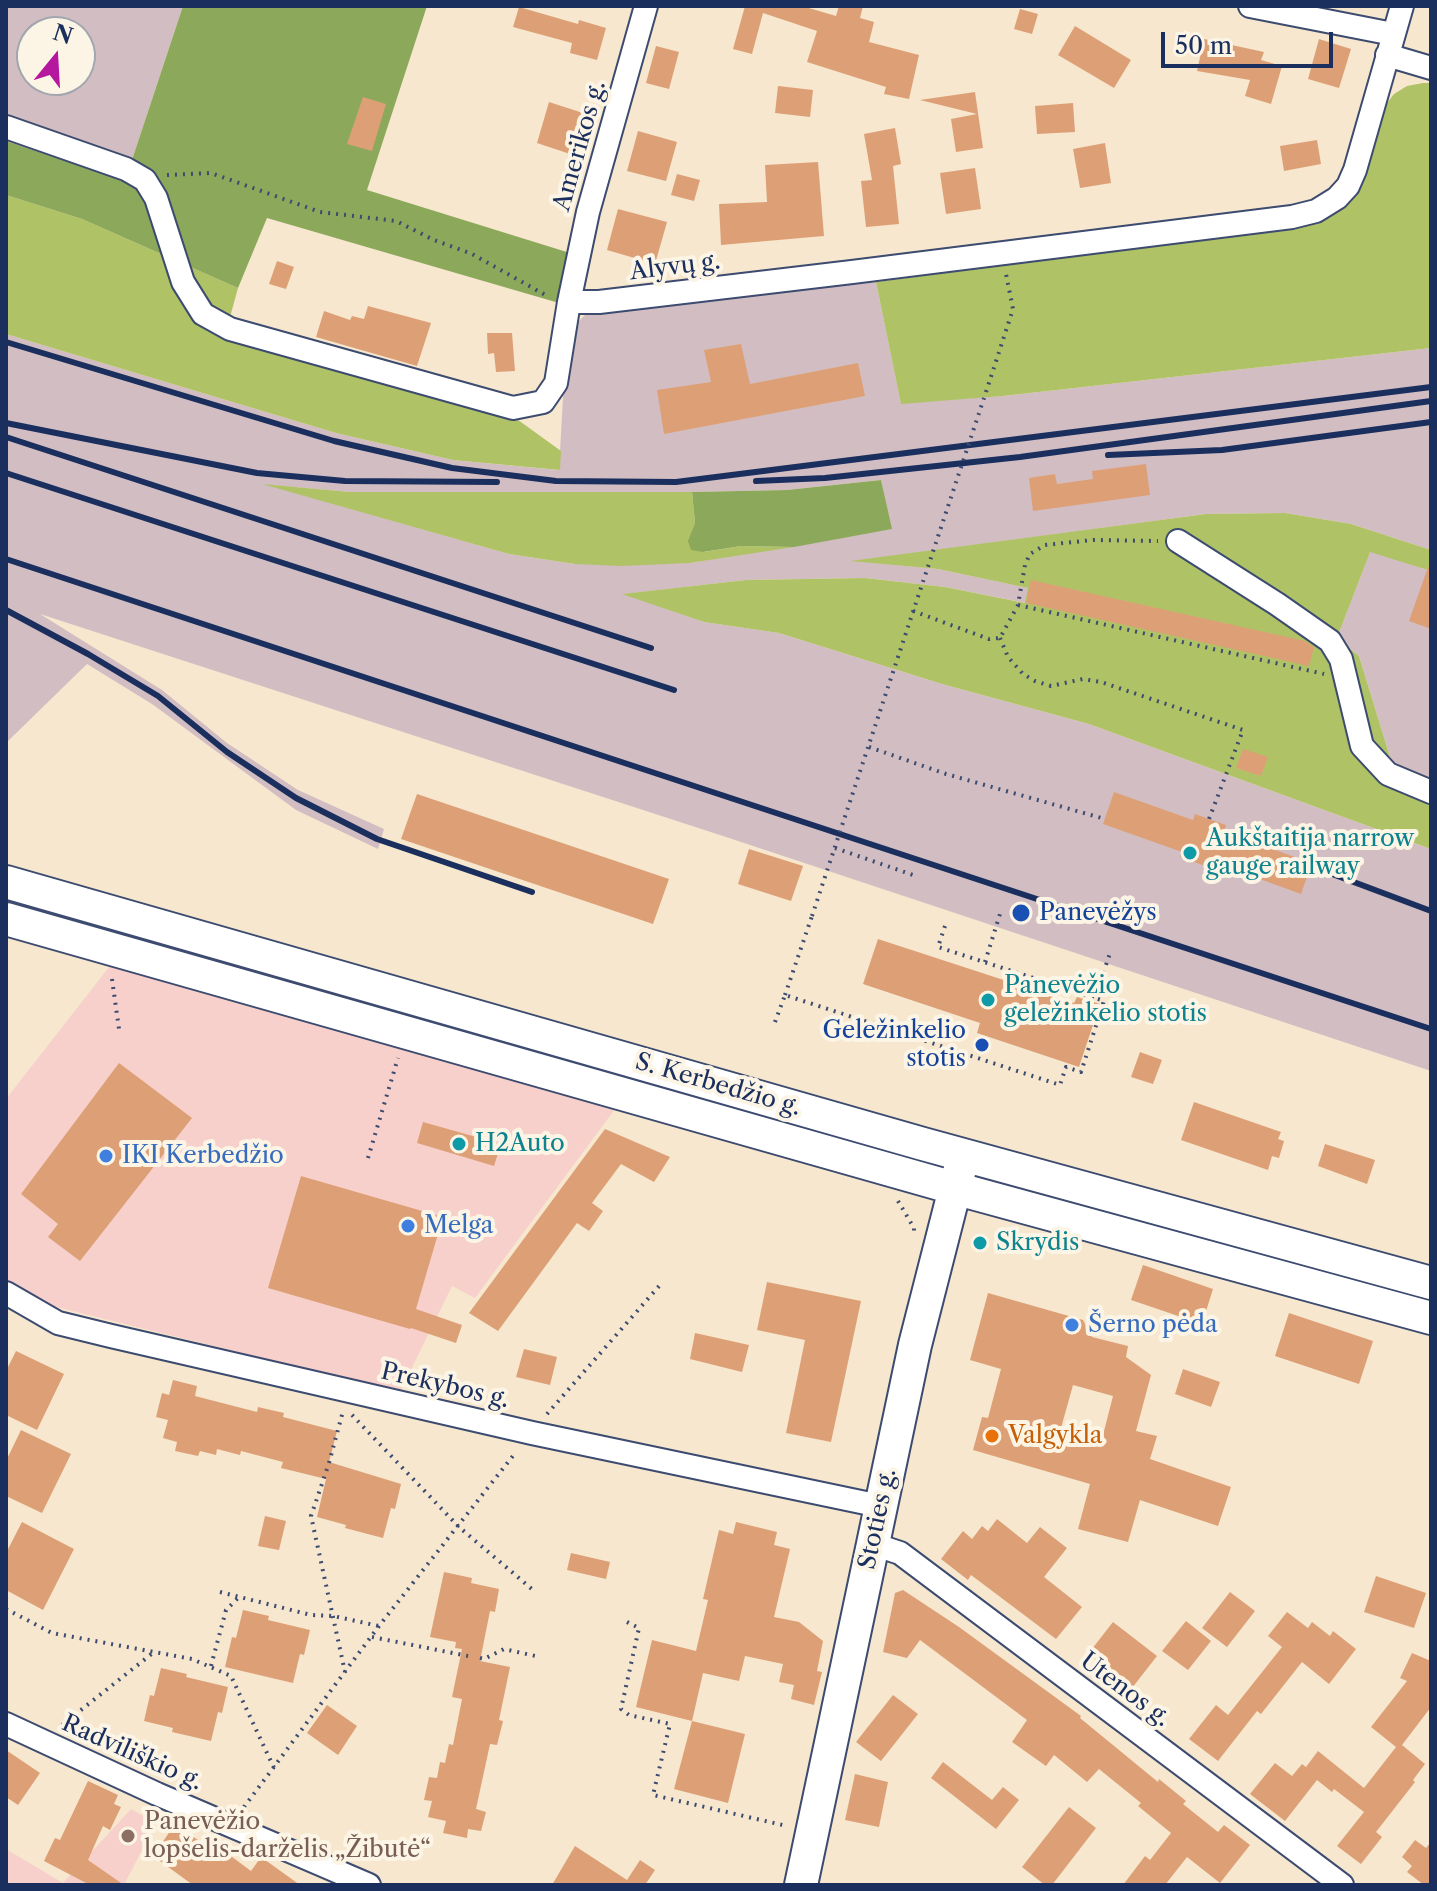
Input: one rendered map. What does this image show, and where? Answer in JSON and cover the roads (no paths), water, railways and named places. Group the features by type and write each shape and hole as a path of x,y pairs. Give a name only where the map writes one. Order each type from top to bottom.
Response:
{"main road":[{"path":"12,920 16,885"},
{"name":"S. Kerbedžio g.","path":"16,885 964,1155 1431,1283"},
{"name":"S. Kerbedžio g.","path":"12,920 954,1188 1431,1318"},
{"path":"355,1018 365,983"},
{"name":"Stoties g.","path":"801,1885 925,1302 964,1155"}],"street":[{"name":"Amerikos g.","path":"569,302 588,212 646,6"},
{"path":"1250,6 1390,44 1431,68"},
{"name":"Alyvų g.","path":"569,302 647,297 1292,217 1316,211 1337,198 1348,186 1355,170 1402,6"},
{"path":"6,127 126,169 145,180 156,198 183,282 203,314 230,329 513,408 543,402 556,383 569,302"},
{"path":"1178,541 1330,641 1341,659 1362,746 1388,774 1431,792"},
{"name":"Prekybos g.","path":"6,1293 58,1323 532,1433 880,1506"},
{"name":"Utenos g.","path":"873,1544 900,1553 1342,1885"},
{"name":"Radviliškio g.","path":"6,1724 157,1794 369,1885"}],"railway":[{"path":"6,342 334,441 452,468 556,481 676,482 1431,387"},
{"path":"756,481 825,478 1020,457 1431,401"},
{"path":"1108,455 1222,450 1431,422"},
{"path":"6,423 257,473 345,481 497,482"},
{"path":"6,437 651,648"},
{"path":"6,473 674,690"},
{"path":"6,559 1431,1029"},
{"path":"6,610 158,696 227,752 296,798 377,839 532,892"},
{"path":"1311,866 1431,911"}],"place":[{"name":"Aukštaitija narrow gauge railway","path":"1190,853"},
{"name":"Panevėžys","path":"1021,913"},
{"name":"Panevėžio geležinkelio stotis","path":"988,1000"},
{"name":"Geležinkelio stotis","path":"982,1045"},
{"name":"H2Auto","path":"459,1144"},
{"name":"IKI Kerbedžio","path":"106,1156"},
{"name":"Melga","path":"408,1226"},
{"name":"Skrydis","path":"980,1243"},
{"name":"Šerno pėda","path":"1072,1325"},
{"name":"Valgykla","path":"992,1436"},
{"name":"Panevėžio lopšelis-darželis „Žibutė“","path":"128,1836"}]}
